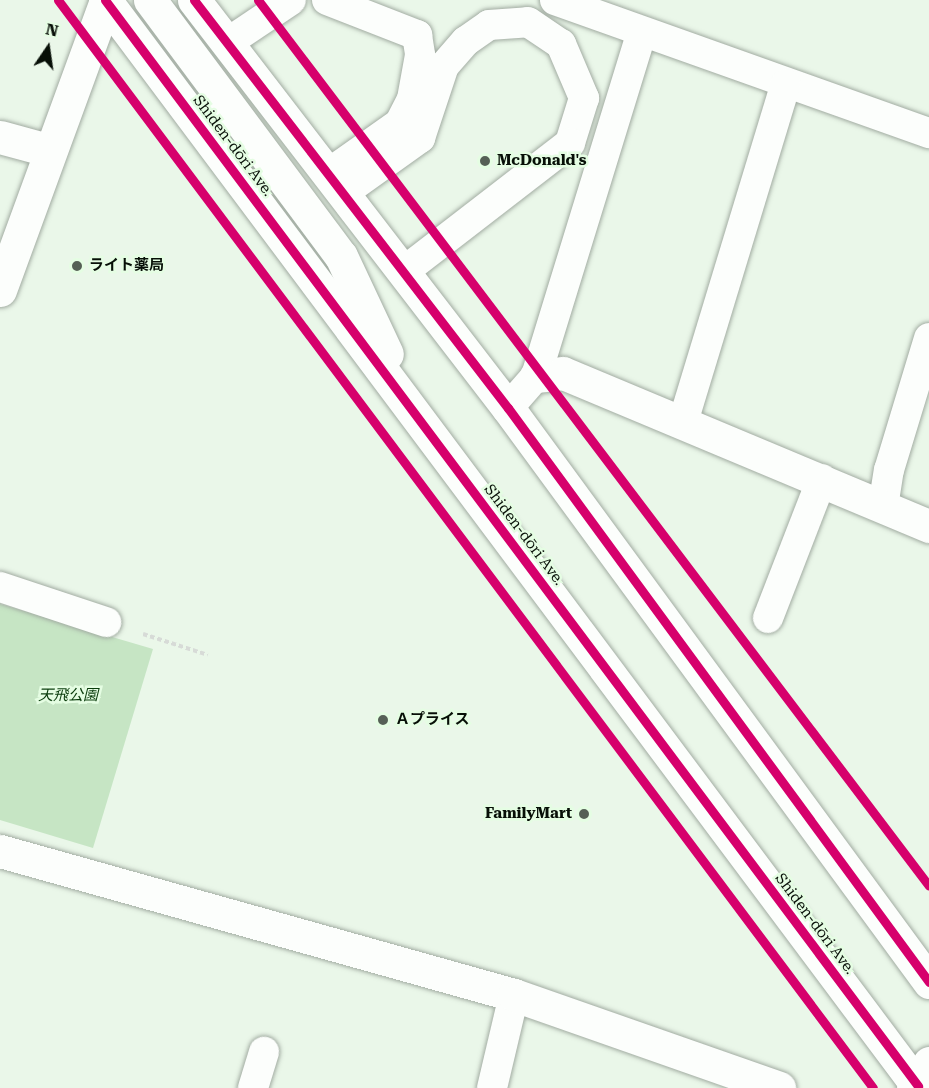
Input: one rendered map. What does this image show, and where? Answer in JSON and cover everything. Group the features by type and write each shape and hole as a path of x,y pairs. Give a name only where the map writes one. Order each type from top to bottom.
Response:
{"street":[{"path":"0,290 48,150 105,0"},
{"name":"Shiden-dōri Ave.","path":"105,0 919,1083"},
{"path":"150,0 341,256 416,416"},
{"path":"194,0 508,408 929,982"},
{"path":"0,137 48,150"},
{"path":"536,376 563,373 822,479 929,526"},
{"path":"0,852 514,995 779,1088"}],"lane":[{"path":"227,43 291,0"},
{"path":"327,0 417,35 420,55 412,99 400,123 335,183"},
{"path":"555,0 929,133"},
{"path":"335,183 420,138 444,66 489,25 528,22 561,44 584,98 570,143 403,272"},
{"path":"508,408 536,376 642,32"},
{"path":"683,422 786,84"},
{"path":"883,507 889,470 929,338"},
{"path":"768,618 822,479"},
{"path":"0,587 106,622"},
{"path":"492,1088 514,995"},
{"path":"253,1088 264,1052"}],"path":[{"path":"106,622 208,655"}],"green space":[{"name":"天飛公園","path":"0,604 153,649 93,848 0,820"}],"cycle path":[{"path":"58,0 873,1088"},
{"path":"105,0 918,1086"},
{"path":"194,0 508,408 929,982"},
{"path":"258,0 929,886"}],"place":[{"name":"McDonald's","path":"485,161"},
{"name":"ライト薬局","path":"77,266"},
{"name":"Ａプライス","path":"383,720"},
{"name":"FamilyMart","path":"584,814"}]}
